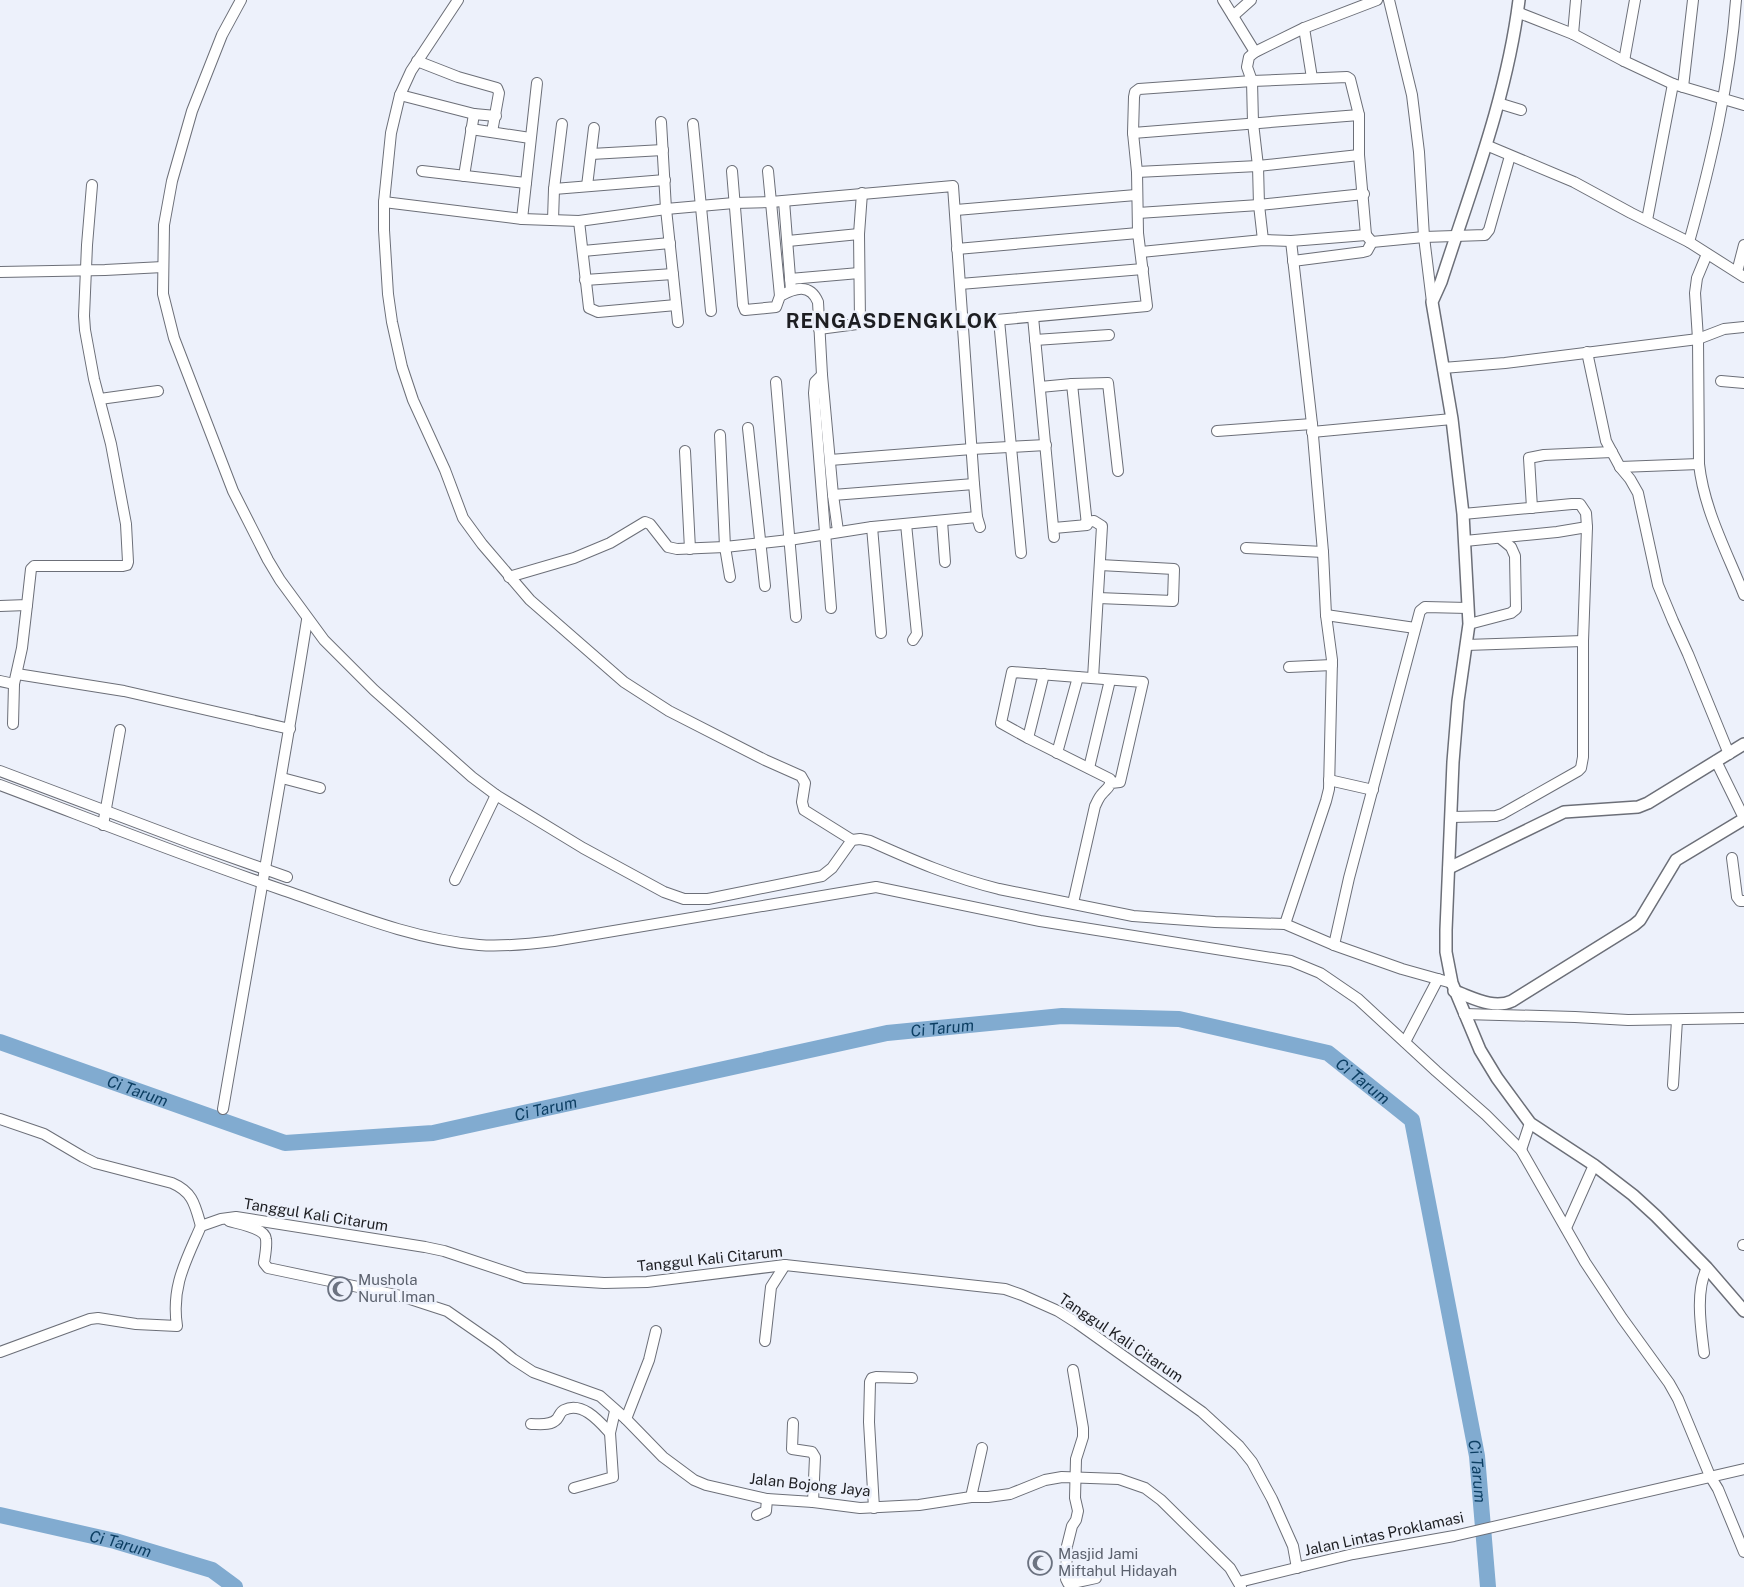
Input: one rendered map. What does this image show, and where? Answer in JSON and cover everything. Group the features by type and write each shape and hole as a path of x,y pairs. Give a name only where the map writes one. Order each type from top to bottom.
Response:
{"street":[{"path":"241,0 222,35 192,111 172,181 164,225 163,294 174,338 233,491 268,560 307,620 324,640 374,690 472,777 496,795 584,848 664,892 684,899 708,899 822,876 832,868 852,840"},
{"path":"458,0 417,61 400,95 391,133 384,202 388,294 397,346 413,400 445,470 463,518 509,577 555,623 624,682 648,699 706,730 803,777 806,783 802,802 804,810 852,840 870,841 933,868 979,884 1133,916 1215,922 1285,924 1334,945 1438,980 1492,1004 1500,1005 1512,1001 1634,925 1640,920 1676,860 1744,818 1716,762"},
{"path":"1223,0 1255,52"},
{"path":"1232,16 1250,0"},
{"path":"1263,240 1253,123 1252,81 1247,67 1250,57 1255,52 1304,28 1377,0"},
{"path":"1389,0 1412,95 1419,152 1424,237 1432,302 1452,419 1465,541 1469,624 1458,701 1453,762 1446,952 1453,987 1477,1044 1493,1071 1530,1123 1594,1165 1656,1216 1707,1268 1744,1311"},
{"path":"1432,302 1441,282 1486,145 1498,103 1519,0"},
{"path":"1573,34 1576,0"},
{"path":"1624,61 1634,0"},
{"path":"1647,220 1678,85 1692,0"},
{"path":"1689,242 1703,191 1732,52 1736,0"},
{"path":"1518,12 1573,34 1624,61 1678,85 1744,105"},
{"path":"1304,28 1312,78"},
{"path":"417,61 458,77 496,87 499,93 492,132"},
{"path":"963,323 1147,306 1138,233 1137,172 1133,133 1134,97 1135,92 1139,89 1252,81 1350,78 1359,115 1360,155 1369,238 1367,252 1294,261"},
{"path":"522,219 537,83"},
{"path":"400,95 474,114 496,116"},
{"path":"1498,103 1521,110"},
{"path":"464,176 474,114"},
{"path":"1133,133 1359,115"},
{"path":"661,122 666,209 678,322"},
{"path":"553,220 554,189 562,124"},
{"path":"693,124 711,311"},
{"path":"587,186 594,128"},
{"path":"471,129 530,138"},
{"path":"1486,145 1574,182 1689,242 1740,274 1744,246"},
{"path":"591,154 663,150"},
{"path":"1137,172 1258,166 1360,155"},
{"path":"1141,252 1263,240 1290,242 1485,234 1488,232 1510,156"},
{"path":"422,170 526,183"},
{"path":"732,171 743,305 745,310 750,310 776,307 780,296 768,171"},
{"path":"554,189 665,180"},
{"path":"13,724 16,679 26,618 31,569 34,566 123,566 128,563 126,524 111,444 85,330 86,270 92,185"},
{"path":"384,202 522,219 579,221 666,209 953,186 974,484 979,522 942,521 872,527 824,533 790,540 690,549 668,547 650,524 645,522 610,543 574,558 509,577"},
{"path":"819,329 857,324 860,321 859,234 862,193"},
{"path":"1138,213 1259,205 1364,194"},
{"path":"956,210 1136,195"},
{"path":"784,201 791,290"},
{"path":"579,221 589,308 593,311 676,305"},
{"path":"957,249 1138,233"},
{"path":"788,241 859,234"},
{"path":"1285,924 1326,801 1330,780 1332,665 1326,615 1323,552 1312,428 1294,261 1290,242"},
{"path":"583,251 670,243"},
{"path":"1707,254 1697,278 1696,286 1700,480 1709,509 1744,595"},
{"path":"0,272 163,266"},
{"path":"960,284 1143,269"},
{"path":"790,279 859,273"},
{"path":"585,280 673,274"},
{"path":"780,296 791,290 807,289 815,294 818,302 822,375 838,531"},
{"path":"1033,317 1054,532 1087,525 1072,384"},
{"path":"999,320 1021,553"},
{"path":"1443,368 1505,363 1698,339 1724,329 1744,327"},
{"path":"1035,340 1109,334"},
{"path":"1587,352 1606,441 1620,467 1638,493 1658,584 1729,754"},
{"path":"822,375 815,382 814,393 830,608"},
{"path":"1722,381 1744,383"},
{"path":"776,382 796,617"},
{"path":"1040,387 1108,383 1118,471"},
{"path":"100,399 158,391"},
{"path":"1217,431 1312,428 1452,419"},
{"path":"748,428 765,586"},
{"path":"720,435 725,547 730,577"},
{"path":"830,460 1046,445"},
{"path":"685,451 690,549"},
{"path":"1532,508 1529,458 1544,455 1612,452"},
{"path":"1620,467 1699,464"},
{"path":"833,495 974,484"},
{"path":"1452,816 1499,816 1581,768 1583,757 1586,513 1580,504 1463,514"},
{"path":"942,521 945,562"},
{"path":"1086,522 1094,521 1102,526 1093,678"},
{"path":"906,524 917,634 913,640"},
{"path":"872,527 881,633"},
{"path":"1465,541 1557,532 1587,527"},
{"path":"1469,624 1511,613 1516,609 1515,556 1511,547 1500,538"},
{"path":"1246,548 1323,552"},
{"path":"1098,598 1173,601 1174,569 1100,565"},
{"path":"0,606 27,605"},
{"path":"1334,945 1349,878 1420,611 1425,607 1468,608"},
{"path":"1326,615 1415,628"},
{"path":"223,1109 264,870 282,778 307,620"},
{"path":"1466,645 1583,641"},
{"path":"1289,667 1332,665"},
{"path":"1012,672 1143,682 1120,782 1111,782 1110,779 1001,723 1012,672"},
{"path":"1028,738 1044,674"},
{"path":"1057,753 1078,677"},
{"path":"0,681 16,679 124,691 290,729"},
{"path":"1089,768 1110,680"},
{"path":"102,825 120,730"},
{"path":"1449,868 1564,812 1638,807 1744,744"},
{"path":"0,771 287,877"},
{"path":"282,778 320,788"},
{"path":"1330,780 1373,790"},
{"path":"1073,903 1095,806 1102,794 1109,788 1111,782"},
{"path":"0,785 102,825 262,883 404,931 480,945 516,945 554,941 870,887 883,887 1040,920 1291,961 1320,973 1348,991 1486,1115 1521,1150 1581,1254 1622,1318 1670,1383 1710,1476 1718,1488 1744,1552"},
{"path":"455,880 496,795"},
{"path":"1732,858 1737,896 1740,901 1744,901"},
{"path":"1405,1042 1438,980"},
{"path":"1464,1014 1628,1020 1744,1018"},
{"path":"1673,1085 1677,1020"},
{"path":"0,1119 44,1134 95,1163 172,1183 183,1188 196,1208 201,1226 180,1275 175,1295 177,1326 136,1324 98,1318 90,1319 0,1352"},
{"path":"1521,1150 1530,1123"},
{"path":"1566,1228 1594,1165"},
{"name":"Tanggul Kali Citarum","path":"201,1226 221,1219 236,1217 424,1247 444,1251 525,1278 538,1280 604,1283 647,1282 785,1265 1005,1290 1022,1295 1078,1323 1202,1412 1238,1446 1252,1462 1275,1507 1293,1546 1297,1568"},
{"name":"Jalan Bojong Jaya","path":"221,1219 264,1233 266,1240 264,1263 268,1268 401,1296 447,1311 524,1367 600,1396 663,1456 694,1480 767,1499 812,1502 846,1508 874,1508 919,1505 971,1497 1010,1494 1045,1480 1075,1477 1119,1479 1146,1488 1161,1500 1230,1568 1240,1585"},
{"path":"764,1341 771,1287 785,1265"},
{"path":"1704,1353 1700,1319 1701,1293 1704,1274 1707,1268"},
{"path":"626,1419 649,1360 656,1331"},
{"path":"1073,1370 1083,1428 1076,1459 1075,1498 1078,1511 1067,1546 1066,1579 1068,1583 1073,1585 1096,1578"},
{"path":"874,1508 869,1422 870,1382 872,1378 876,1377 912,1378"},
{"path":"531,1424 555,1421 560,1412 566,1408 576,1408 596,1417 610,1432"},
{"path":"574,1488 614,1477 610,1432 615,1410"},
{"path":"793,1423 792,1449 812,1452 814,1457 812,1502"},
{"path":"971,1497 982,1448"},
{"name":"Jalan Lintas Proklamasi","path":"1240,1585 1297,1568 1379,1549 1454,1536 1744,1468"},
{"path":"757,1515 766,1511 767,1499"}],"waterway":[{"name":"Ci Tarum","path":"0,1042 285,1143 433,1133 887,1033 1062,1016 1179,1019 1328,1053 1412,1120 1477,1456 1488,1587"},
{"name":"Ci Tarum","path":"0,1515 115,1541 212,1570 235,1587"}],"place":[{"name":"Mushola Nurul Iman","path":"340,1289"},
{"name":"Masjid Jami Miftahul Hidayah","path":"1040,1563"}],"district":[{"name":"RENGASDENGKLOK","path":"892,321"}]}
